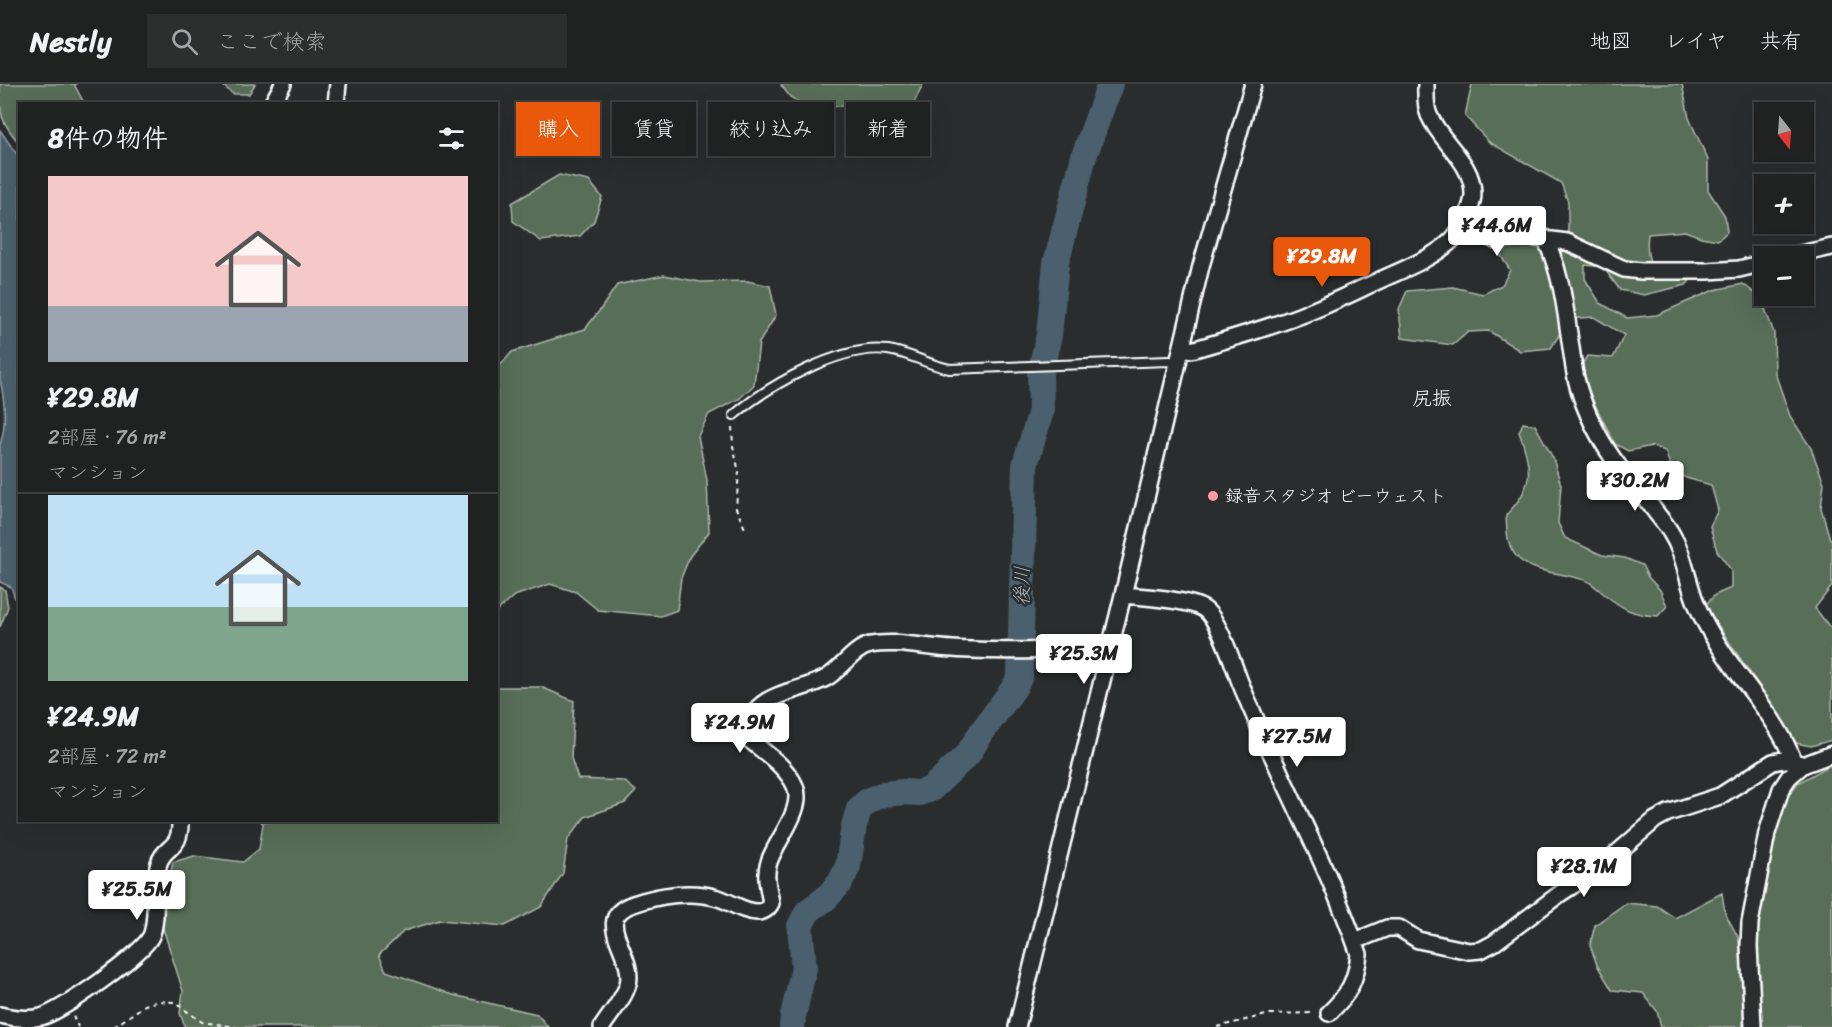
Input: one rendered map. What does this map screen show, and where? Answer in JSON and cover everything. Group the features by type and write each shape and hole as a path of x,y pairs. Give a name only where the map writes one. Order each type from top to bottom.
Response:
{"street":[{"path":"273,102 283,84"},
{"path":"336,102 338,84"},
{"path":"1017,1027 1109,653 1200,266 1253,84"},
{"path":"1180,357 1195,349 1299,316 1394,274 1453,239 1464,223 1473,196 1472,184 1468,170 1429,116 1426,107 1425,84"},
{"path":"1464,223 1495,240 1521,236 1567,242 1624,269 1707,271 1739,269 1754,265"},
{"path":"1545,238 1564,292 1577,382 1594,425 1612,458 1670,530 1681,550 1692,591 1703,618 1720,648 1786,741 1798,762"},
{"path":"1814,252 1832,248"},
{"path":"1123,594 1185,603 1205,609 1219,629 1252,711 1292,795 1359,954 1356,975 1344,998 1329,1013"},
{"path":"602,1027 628,984 629,969 613,929 614,921 620,911 631,905 662,896 690,894 718,898 749,911 759,912 768,909 771,903 766,877 769,862 794,811 798,796 786,772 750,740 748,731 753,717 761,705 771,697 826,678 842,667 859,650 869,646 892,644 952,650 1109,653"},
{"path":"1355,941 1372,932 1399,928 1418,940 1469,951 1481,950 1601,867 1654,820 1720,796 1773,762 1783,759 1798,762 1832,754"},
{"path":"1752,1027 1750,923 1767,833 1781,789 1798,762"},
{"path":"0,1015 31,1019 44,1016 66,1004 141,949 151,935 154,921 156,873 160,859 178,841 181,832 180,822"}],"lane":[{"path":"734,415 746,404 802,369 833,358 866,351 896,352 933,366 950,369 1169,361 1180,357"}],"path":[{"path":"734,415 733,446 739,472 736,508 746,531"},
{"path":"114,1027 145,1005 159,1001 174,1002 202,1022 236,1027"},
{"path":"1217,1027 1270,1014 1329,1013"}],"green space":[{"path":"0,84 76,84 85,102 18,102 18,142 2,117"},
{"path":"221,84 255,84 249,94 233,94"},
{"path":"923,84 914,102 846,102 846,106 834,106 834,102 798,102 790,97 781,85"},
{"path":"1472,84 1682,84 1689,118 1708,160 1708,190 1725,216 1727,232 1718,240 1685,231 1648,234 1648,255 1656,274 1695,275 1686,285 1644,295 1620,290 1603,267 1585,265 1585,279 1600,303 1627,318 1657,315 1714,290 1743,284 1754,293 1754,306 1764,306 1774,333 1775,373 1790,416 1811,448 1824,483 1821,508 1832,540 1832,586 1815,608 1832,630 1832,740 1811,746 1796,743 1705,605 1715,595 1731,588 1731,570 1717,551 1710,526 1718,510 1711,485 1686,478 1672,470 1665,451 1652,446 1628,451 1615,444 1578,371 1587,356 1613,358 1624,335 1594,317 1569,319 1551,348 1520,351 1489,331 1468,332 1453,345 1402,338 1399,309 1407,291 1453,287 1483,294 1502,285 1510,270 1499,253 1516,243 1539,246 1561,245 1568,234 1568,202 1561,183 1489,142 1465,116"},
{"path":"559,175 589,181 602,197 594,221 580,236 541,241 513,221 512,203"},
{"path":"664,275 700,282 747,281 770,286 776,315 759,343 754,385 739,399 709,414 698,436 707,480 709,532 690,556 681,578 677,610 661,616 598,610 576,592 550,584 514,596 498,610 498,368 512,352 585,329 617,285"},
{"path":"1523,423 1535,425 1553,458 1561,485 1558,523 1565,538 1602,555 1625,558 1642,565 1648,577 1660,590 1667,606 1658,616 1629,610 1617,604 1589,582 1534,568 1515,554 1508,539 1506,515 1522,495 1528,477 1527,457 1519,432"},
{"path":"0,587 5,590 8,607 0,627"},
{"path":"498,687 541,687 574,701 571,758 578,779 624,781 636,791 625,803 585,817 568,839 563,873 541,907 505,926 440,920 404,931 379,955 386,971 453,995 537,1014 548,1027 185,1027 180,1013 183,991 160,919 173,862 194,856 243,862 259,849 262,822 498,822"},
{"path":"1832,764 1832,1027 1759,1027 1756,928 1769,856 1785,800 1798,783"},
{"path":"1722,893 1725,913 1738,937 1745,979 1743,1027 1661,1027 1657,1011 1643,993 1612,990 1597,965 1590,945 1595,925 1626,903 1657,906 1675,918"}],"water":[{"path":"0,130 18,156 18,606 11,587 0,582 0,445 4,428 4,412 0,379"}],"waterway":[{"name":"後川","path":"792,1027 804,968 800,926 808,911 825,899 840,883 848,866 859,809 869,800 884,794 919,793 931,789 968,754 1020,676 1025,465 1041,411 1040,373 1049,335 1056,263 1084,156 1110,84"}],"place":[{"name":"録音スタジオ ビーウェスト","path":"1213,496"}],"district":[{"name":"尻振","path":"1432,398"}]}
